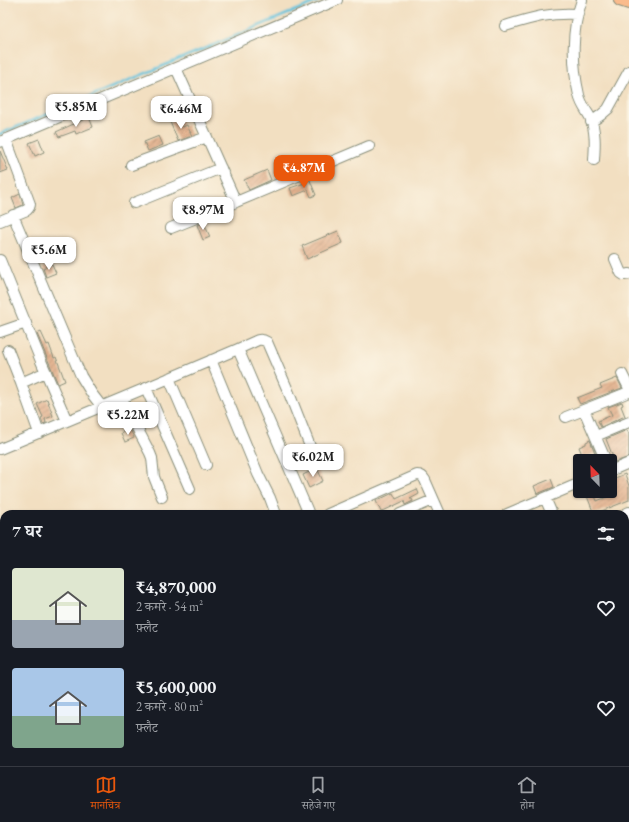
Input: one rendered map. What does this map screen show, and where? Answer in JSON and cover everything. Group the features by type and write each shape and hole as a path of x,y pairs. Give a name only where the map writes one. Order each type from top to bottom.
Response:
{"main road":[{"path":"620,0 629,3"}],"street":[{"path":"0,221 29,208 30,204 3,140 337,0"},
{"path":"582,0 574,38 574,68 579,96 590,117 596,142 594,160"},
{"path":"505,26 545,15 565,13 578,14"},
{"path":"176,68 236,202"},
{"path":"591,122 608,109 629,71"},
{"path":"131,166 207,137"},
{"path":"171,228 369,146"},
{"path":"134,204 221,168"},
{"path":"13,216 81,376 92,394 102,406"},
{"path":"615,259 621,273 624,275 629,274"},
{"path":"0,260 46,372 68,421"},
{"path":"0,332 26,323"},
{"path":"0,449 262,339 267,342 311,449"},
{"path":"238,349 307,510"},
{"path":"8,350 39,433"},
{"path":"211,360 274,510"},
{"path":"21,383 46,372"},
{"path":"622,374 629,388"},
{"path":"170,378 206,465"},
{"path":"146,388 190,489"},
{"path":"566,417 629,392"},
{"path":"122,399 150,453 154,477 162,497"},
{"path":"584,410 603,454"},
{"path":"596,436 629,422"},
{"path":"617,468 629,463"},
{"path":"337,510 417,475 423,476 438,510"},
{"path":"516,510 573,486"},
{"path":"544,498 550,510"},
{"path":"409,510 433,500"}],"building":[{"path":"89,117 93,127 76,134 75,131 59,137 56,132"},
{"path":"180,118 183,127 187,125 192,136 178,141 170,122"},
{"path":"159,136 163,145 148,151 144,142"},
{"path":"39,139 44,152 35,156 29,143"},
{"path":"0,151 8,170 0,173"},
{"path":"267,170 271,180 249,190 244,180"},
{"path":"309,178 316,195 311,197 308,190 293,196 290,188 305,183 304,180"},
{"path":"20,194 23,205 16,208 12,198"},
{"path":"204,223 210,237 203,240 197,225"},
{"path":"338,231 343,243 307,259 302,246"},
{"path":"52,264 56,273 46,277 43,268"},
{"path":"41,332 47,345 49,344 54,358 56,357 65,381 58,384 37,334"},
{"path":"617,378 622,388 580,404 577,398 602,388 600,385"},
{"path":"47,399 53,416 45,419 46,423 43,424 41,418 43,417 37,404"},
{"path":"622,402 623,405 621,406 625,416 601,427 598,421 612,415 608,407"},
{"path":"130,429 134,438 125,442 121,433"},
{"path":"627,430 629,434 629,457 617,461 617,454 612,454 606,439"},
{"path":"590,440 595,453 582,454 579,447 586,444 586,442"},
{"path":"317,468 323,481 309,488 303,475"},
{"path":"625,474 629,486 629,500 604,510 592,510 588,498 596,498 597,501 604,498 617,498 617,477"},
{"path":"551,479 554,487 537,494 534,486"},
{"path":"417,489 419,494 410,499 413,501 405,505 404,501 385,510 380,510 376,501 393,493 396,499"}],"waterway":[{"path":"0,134 321,0"}]}
